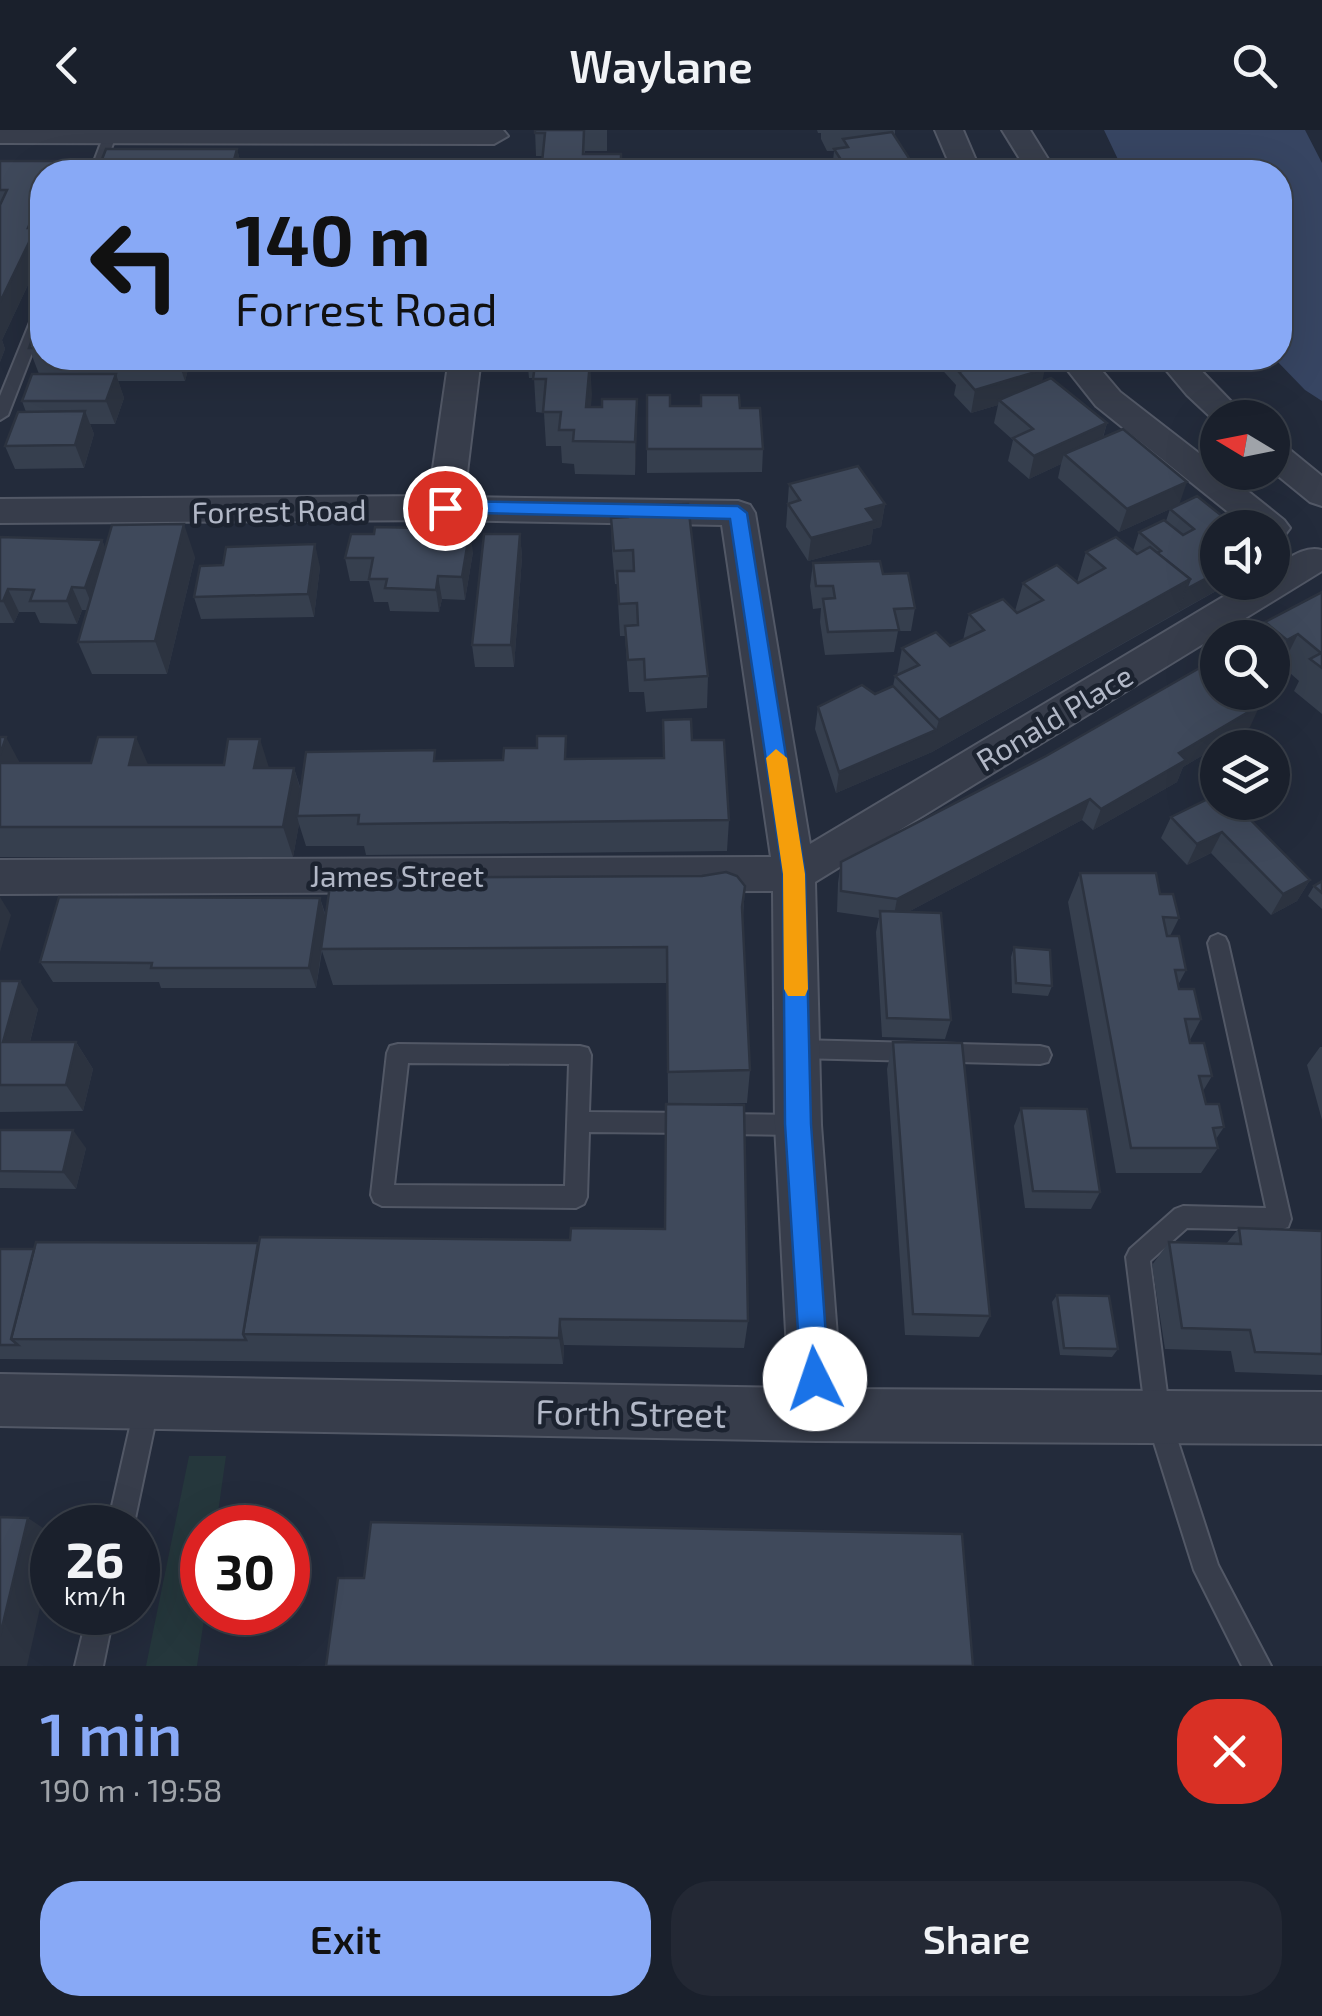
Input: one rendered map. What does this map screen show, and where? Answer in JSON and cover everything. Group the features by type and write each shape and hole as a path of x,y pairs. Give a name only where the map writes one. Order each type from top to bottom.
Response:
{"street":[{"path":"949,130 962,160"},
{"path":"1016,130 1035,160"},
{"path":"0,135 495,133 492,160"},
{"path":"445,508 463,370"},
{"path":"1084,370 1108,399 1249,510"},
{"path":"1182,370 1211,400"},
{"path":"1290,468 1322,494"},
{"name":"Forrest Road","path":"0,511 445,508 738,513 794,874"},
{"path":"1290,542 1318,563"},
{"name":"Ronald Place","path":"794,874 1318,563"},
{"path":"794,874 798,1124 817,1415"},
{"name":"James Street","path":"0,877 794,874"},
{"name":"Forth Street","path":"0,1400 817,1415 1322,1418"}],"lane":[{"path":"98,160 102,133"},
{"path":"0,416 30,340"},
{"path":"1218,942 1280,1219 1183,1217 1138,1257 1158,1417 1207,1570 1257,1666"},
{"path":"797,1050 1040,1055"},
{"path":"398,1054 580,1055 578,1122 576,1197 382,1195 398,1054"},
{"path":"578,1122 798,1124"},
{"path":"125,1505 147,1403"},
{"path":"89,1666 96,1635"}],"shaded area":[{"path":"189,1456 226,1456 219,1505 180,1505 180,1635 202,1635 197,1666 146,1666 152,1635 160,1635 160,1598"}],"water":[{"path":"1104,130 1305,130 1322,163 1322,401 1286,370 1292,370 1292,160 1118,160"}],"building":[{"path":"584,130 583,154 621,154 621,160 542,160 545,133 535,133"},
{"path":"892,132 910,160 841,160 834,149 848,147 843,139"},
{"path":"106,149 237,149 234,160 102,160"},
{"path":"0,161 30,161 30,240 0,302 0,205 7,190 0,190"},
{"path":"534,370 589,370 586,407 602,407 602,399 637,399 635,442 573,441 574,430 559,430 561,412 543,412 546,379 533,379"},
{"path":"964,370 1042,370 975,390 959,372"},
{"path":"32,374 116,374 106,401 22,401"},
{"path":"1051,378 1107,423 1034,456 1013,438 1033,429 999,400"},
{"path":"647,395 670,395 670,406 701,406 701,395 739,395 740,408 760,408 763,449 647,449"},
{"path":"85,411 75,445 5,446 18,412"},
{"path":"1123,429 1187,482 1127,509 1064,454"},
{"path":"858,466 885,504 866,509 875,521 811,538 788,504 800,500 789,484"},
{"path":"1197,496 1214,510 1200,510 1200,582 1186,589 1190,579 1157,553 1161,551 1139,532 1164,520 1183,535 1194,529 1170,509"},
{"path":"688,504 708,676 645,680 644,659 628,660 625,626 638,625 637,603 619,604 617,571 634,571 633,550 614,551 611,518 628,517 628,506"},
{"path":"184,524 155,641 78,642 112,525"},
{"path":"375,527 470,529 462,577 438,576 436,590 385,588 387,579 369,579 373,558 345,558 351,534 374,534"},
{"path":"484,534 520,534 511,645 472,645"},
{"path":"0,537 102,540 85,588 72,587 67,601 30,601 34,590 8,589 0,601"},
{"path":"1116,537 1137,554 1150,547 1190,579 939,720 895,676 919,665 902,648 936,632 950,646 984,630 969,614 1003,599 1017,613 1043,600 1023,583 1057,565 1078,583 1105,568 1086,552"},
{"path":"315,544 308,594 194,597 200,566 223,565 226,547"},
{"path":"880,561 883,574 908,573 915,608 894,609 899,630 828,632 823,599 835,598 833,586 816,586 813,563"},
{"path":"1322,592 1322,668 1310,659 1321,653 1298,634 1290,638 1290,620 1269,620"},
{"path":"1200,668 1200,710 1252,710 1218,730 1200,730 1200,741 1179,753 1186,760 1101,809 1090,799 897,899 841,891 841,862 1046,756"},
{"path":"862,685 875,694 893,686 936,730 839,772 818,707"},
{"path":"691,719 692,740 724,740 729,820 358,824 359,815 297,816 306,752 435,750 434,761 503,760 504,748 537,748 537,736 566,736 565,759 664,758 663,720"},
{"path":"98,737 136,737 129,765 224,765 228,739 260,739 254,768 294,768 283,827 0,827 0,763 91,763"},
{"path":"1200,803 1200,820 1251,820 1310,880 1283,894 1222,832 1197,844 1171,817"},
{"path":"726,872 737,876 745,886 742,907 750,1070 668,1072 667,947 321,949 331,878 702,876"},
{"path":"1080,873 1156,873 1160,894 1173,894 1179,918 1163,917 1167,936 1179,936 1186,970 1175,970 1179,989 1194,989 1201,1019 1185,1019 1190,1043 1204,1043 1212,1076 1199,1076 1206,1104 1219,1104 1224,1127 1213,1128 1218,1148 1131,1148"},
{"path":"59,897 320,898 309,968 151,968 152,963 40,962"},
{"path":"880,911 941,913 951,1020 887,1018"},
{"path":"1014,947 1050,950 1052,986 1016,983"},
{"path":"0,981 20,981 3,1042 76,1042 66,1085 0,1085"},
{"path":"893,1042 962,1043 990,1316 913,1314"},
{"path":"666,1104 744,1105 748,1321 560,1319 559,1338 243,1334 260,1237 570,1240 571,1228 665,1229"},
{"path":"1021,1108 1087,1109 1100,1192 1033,1191"},
{"path":"0,1130 73,1130 63,1172 0,1171"},
{"path":"1239,1228 1322,1231 1322,1354 1255,1352 1250,1330 1182,1328 1169,1242 1241,1244"},
{"path":"36,1242 258,1243 243,1334 246,1340 11,1339"},
{"path":"0,1249 34,1249 11,1339 18,1345 0,1345"},
{"path":"1057,1295 1109,1296 1118,1349 1064,1348"},
{"path":"0,1517 28,1518 0,1636"},
{"path":"371,1522 962,1534 973,1666 326,1666 338,1578 364,1578"}],"slow traffic":[{"path":"776,758 794,874 796,989"}],"route":[{"path":"445,508 738,513 794,874 798,1124 815,1379"}]}
